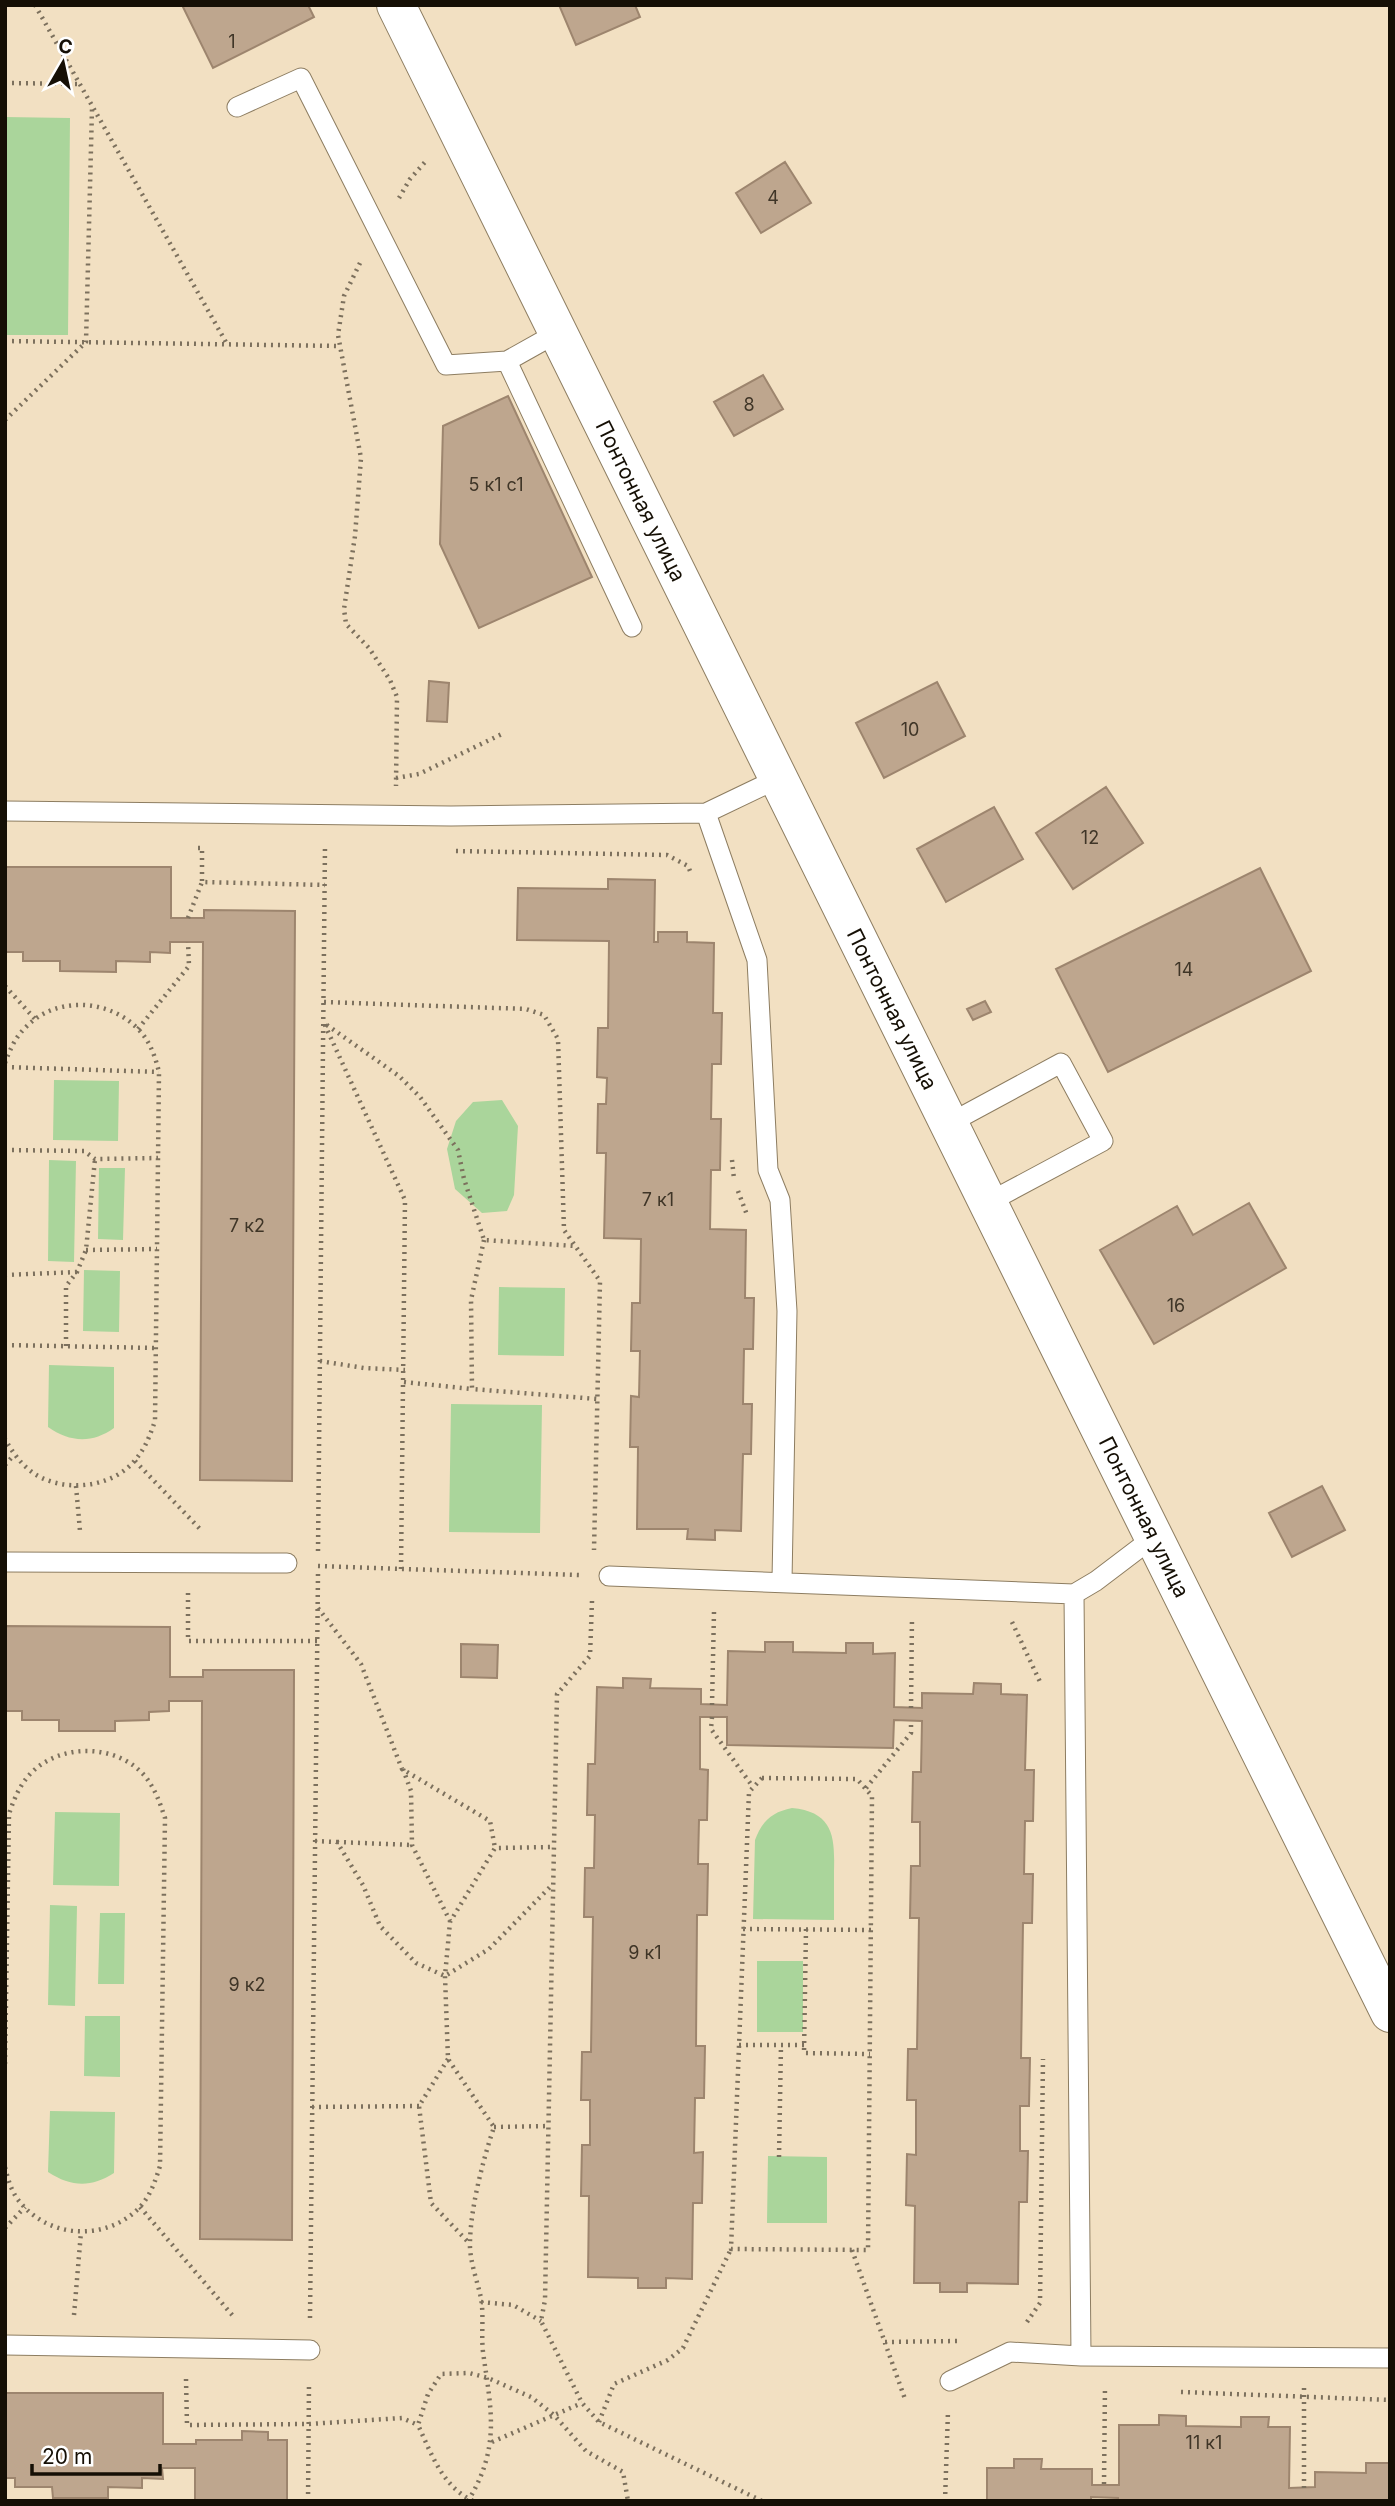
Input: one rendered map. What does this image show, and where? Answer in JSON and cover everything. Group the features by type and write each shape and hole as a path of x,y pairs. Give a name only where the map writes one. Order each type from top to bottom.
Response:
{"street":[{"name":"Понтонная улица","path":"396,5 1390,2013"}],"lane":[{"path":"237,107 301,78 446,365 507,361 557,333"},
{"path":"507,361 632,627"},
{"path":"5,811 452,816 706,813 777,779"},
{"path":"706,813 757,960 768,1170 780,1200 787,1311 782,1581"},
{"path":"950,1123 1062,1063 1103,1141 989,1202"},
{"path":"601,1575 1074,1594 1096,1581 1154,1537"},
{"path":"5,1562 288,1563"},
{"path":"1074,1594 1081,2356"},
{"path":"5,2344 310,2350"},
{"path":"950,2381 1010,2352 1106,2357 1390,2358"}],"path":[{"path":"36,5 227,344"},
{"path":"5,83 80,84"},
{"path":"5,420 86,342 92,106"},
{"path":"397,796 397,697 390,680 369,648 346,624 344,609 355,536 361,458 339,346 339,317 353,275 410,179 425,162"},
{"path":"5,341 339,346"},
{"path":"396,778 419,774 504,733"},
{"path":"308,2501 326,814"},
{"path":"188,918 202,882 202,848 189,848"},
{"path":"451,851 667,855 688,866 693,878"},
{"path":"202,882 325,885"},
{"path":"138,1029 188,966 188,942"},
{"path":"5,986 35,1020"},
{"path":"324,1002 526,1009 544,1016 558,1039 564,1230 600,1280 597,1399 601,1575 590,1657 557,1694 550,2126 545,2300 541,2321"},
{"path":"5,1440 14,1455 41,1478 76,1486 98,1483 118,1475 135,1461 147,1443 155,1420 159,1072 152,1048 138,1029 119,1014 96,1005 71,1005 47,1011 27,1026 12,1045 5,1065 159,1072"},
{"path":"324,1023 399,1076 420,1097 458,1150 464,1179 484,1240 471,1300 472,1389"},
{"path":"324,1023 405,1200 401,1569"},
{"path":"5,1150 84,1151 95,1159 159,1158"},
{"path":"66,1346 66,1286 77,1272 86,1250 95,1159"},
{"path":"733,1160 732,1173 749,1221"},
{"path":"484,1240 576,1246"},
{"path":"86,1250 157,1249"},
{"path":"5,1275 77,1272"},
{"path":"5,1345 156,1348"},
{"path":"320,1361 364,1368 405,1370"},
{"path":"404,1382 597,1399"},
{"path":"5,1465 14,1455"},
{"path":"135,1461 206,1535"},
{"path":"76,1486 80,1533"},
{"path":"318,1566 601,1575"},
{"path":"712,1705 715,1580"},
{"path":"911,1708 912,1588"},
{"path":"188,1589 188,1641 317,1642"},
{"path":"998,1592 1042,1686"},
{"path":"318,1608 361,1664 411,1791 412,1844 450,1922"},
{"path":"712,1717 711,1729 753,1787"},
{"path":"866,1788 911,1733 911,1720"},
{"path":"5,2064 9,1814 17,1791 32,1771 52,1758 76,1751 101,1752 124,1760 143,1774 157,1795 164,1818 160,2166 152,2190 140,2207 123,2221 103,2230 81,2232 47,2224 25,2207 10,2186 5,2167"},
{"path":"402,1769 490,1821 495,1848 450,1922 445,1976 448,2059 494,2127"},
{"path":"598,2422 614,2384 668,2360 683,2348 731,2249 749,1792 761,1778 857,1779 873,1796 868,2250 731,2249"},
{"path":"315,1842 412,1844"},
{"path":"337,1842 363,1885 380,1926 416,1963 445,1976"},
{"path":"495,1848 553,1847"},
{"path":"445,1976 489,1949 552,1884"},
{"path":"743,1929 871,1930"},
{"path":"806,1929 804,2053 870,2054"},
{"path":"739,2045 805,2045"},
{"path":"779,2157 780,2045"},
{"path":"1024,2327 1040,2303 1043,2055"},
{"path":"448,2059 419,2106 431,2203 469,2243"},
{"path":"312,2107 419,2106"},
{"path":"494,2127 550,2126"},
{"path":"173,2378 186,2378 187,2425 309,2424 402,2418 418,2425 436,2463 455,2492 470,2500 492,2442 491,2392 483,2349 481,2302 469,2243 483,2160 494,2127"},
{"path":"5,2228 25,2207"},
{"path":"140,2207 262,2349"},
{"path":"74,2315 81,2232"},
{"path":"852,2250 905,2399"},
{"path":"481,2302 513,2305 541,2321 582,2403 598,2422 762,2501"},
{"path":"885,2342 964,2341"},
{"path":"1104,2484 1106,2357"},
{"path":"1304,2358 1304,2488"},
{"path":"418,2425 428,2394 441,2374 469,2373 488,2378 531,2397 554,2415 586,2451 623,2472 628,2501"},
{"path":"945,2501 950,2381"},
{"path":"1093,2386 1118,2388"},
{"path":"1171,2391 1390,2400"},
{"path":"492,2442 582,2403"},
{"path":"947,2418 957,2411"}],"green space":[{"path":"5,117 70,118 68,335 5,335"},
{"path":"54,1080 119,1081 118,1141 53,1140"},
{"path":"502,1100 518,1126 514,1195 507,1211 482,1213 455,1189 447,1149 456,1121 473,1102"},
{"path":"49,1160 76,1161 74,1262 48,1261"},
{"path":"99,1168 125,1168 123,1240 98,1239"},
{"path":"84,1270 120,1271 119,1332 83,1331"},
{"path":"499,1287 565,1288 564,1356 498,1355"},
{"path":"49,1365 114,1367 114,1428 97,1437 81,1439 64,1436 48,1427"},
{"path":"451,1404 542,1405 540,1533 449,1532"},
{"path":"792,1808 816,1815 824,1820 829,1828 834,1847 834,1920 753,1919 755,1840 769,1818"},
{"path":"55,1812 120,1813 119,1886 53,1885"},
{"path":"50,1905 77,1906 75,2006 48,2005"},
{"path":"100,1913 125,1913 124,1984 98,1984"},
{"path":"757,1961 803,1961 803,2032 757,2032"},
{"path":"85,2016 120,2016 120,2077 84,2076"},
{"path":"50,2111 115,2112 114,2173 97,2181 81,2184 65,2181 48,2172"},
{"path":"768,2156 827,2157 827,2223 767,2223"}],"building":[{"path":"182,5 308,5 314,17 213,68"},
{"path":"559,5 635,5 640,17 576,45"},
{"path":"785,162 811,203 761,233 736,193"},
{"path":"763,375 783,409 734,436 714,402"},
{"path":"508,396 592,577 479,628 440,544 443,426"},
{"path":"429,681 449,683 447,722 427,721"},
{"path":"937,682 965,736 884,778 856,723"},
{"path":"1106,787 1143,843 1073,889 1036,833"},
{"path":"994,807 1023,859 946,902 917,849"},
{"path":"5,867 171,867 171,918 204,918 204,910 295,911 292,1481 200,1480 203,942 170,942 170,953 150,952 150,962 116,961 116,972 60,971 60,961 23,961 23,952 5,952"},
{"path":"1260,868 1311,971 1108,1072 1056,969"},
{"path":"608,879 655,880 654,942 658,942 658,932 687,932 687,942 714,943 713,1013 722,1013 721,1064 712,1064 711,1119 721,1119 720,1170 711,1170 710,1229 746,1230 745,1298 754,1298 753,1349 744,1349 743,1404 752,1404 751,1454 743,1454 741,1531 715,1530 715,1540 687,1539 688,1529 637,1529 638,1447 630,1447 631,1396 639,1397 640,1351 631,1351 632,1303 640,1303 641,1239 604,1238 606,1153 597,1153 598,1104 606,1104 607,1078 597,1077 598,1028 608,1028 609,941 517,940 518,888 608,889"},
{"path":"985,1001 991,1012 973,1020 967,1009"},
{"path":"1249,1203 1286,1268 1154,1344 1100,1250 1177,1206 1193,1235"},
{"path":"1322,1486 1345,1530 1292,1557 1269,1513"},
{"path":"5,1626 170,1627 170,1677 203,1677 203,1670 294,1670 292,2240 200,2239 202,1701 169,1701 169,1711 149,1712 149,1720 115,1721 115,1731 59,1731 59,1720 22,1720 22,1711 5,1711"},
{"path":"765,1642 793,1642 793,1652 846,1653 846,1643 873,1643 873,1654 895,1653 894,1707 922,1708 922,1693 973,1694 974,1683 1001,1684 1001,1694 1027,1695 1025,1770 1034,1770 1033,1821 1025,1821 1024,1874 1033,1874 1032,1923 1023,1923 1021,2058 1030,2058 1029,2106 1020,2106 1020,2151 1028,2151 1027,2202 1019,2202 1018,2284 967,2283 967,2292 940,2292 940,2283 914,2283 915,2206 906,2205 907,2154 916,2155 916,2100 907,2100 908,2049 917,2049 919,1918 910,1918 911,1866 920,1866 920,1822 912,1822 913,1772 921,1772 922,1721 894,1720 893,1748 727,1745 727,1717 700,1717 700,1769 708,1770 707,1820 699,1820 698,1864 708,1864 707,1915 697,1915 696,2046 705,2046 704,2098 695,2098 694,2153 703,2152 702,2203 693,2203 692,2279 666,2278 666,2288 638,2288 638,2278 588,2277 589,2196 581,2196 582,2145 590,2145 590,2100 581,2100 582,2052 591,2052 593,1917 584,1917 585,1868 594,1868 595,1815 587,1815 588,1764 595,1764 597,1687 623,1688 623,1678 651,1679 650,1688 701,1689 701,1704 727,1705 728,1651 765,1652"},
{"path":"461,1644 498,1645 497,1678 461,1677"},
{"path":"5,2393 163,2393 163,2444 196,2444 196,2440 242,2440 242,2431 268,2432 268,2440 287,2440 287,2501 195,2501 195,2468 162,2468 163,2479 142,2478 142,2488 108,2487 108,2498 53,2498 52,2487 15,2487 15,2478 5,2478"},
{"path":"1159,2415 1186,2416 1186,2426 1241,2427 1241,2417 1269,2417 1268,2427 1290,2427 1289,2488 1315,2487 1315,2472 1366,2473 1366,2463 1390,2463 1390,2501 1118,2501 1118,2498 1091,2497 1091,2501 987,2501 987,2468 1014,2468 1014,2459 1042,2459 1041,2469 1092,2469 1092,2485 1119,2485 1119,2425 1159,2425"}]}
